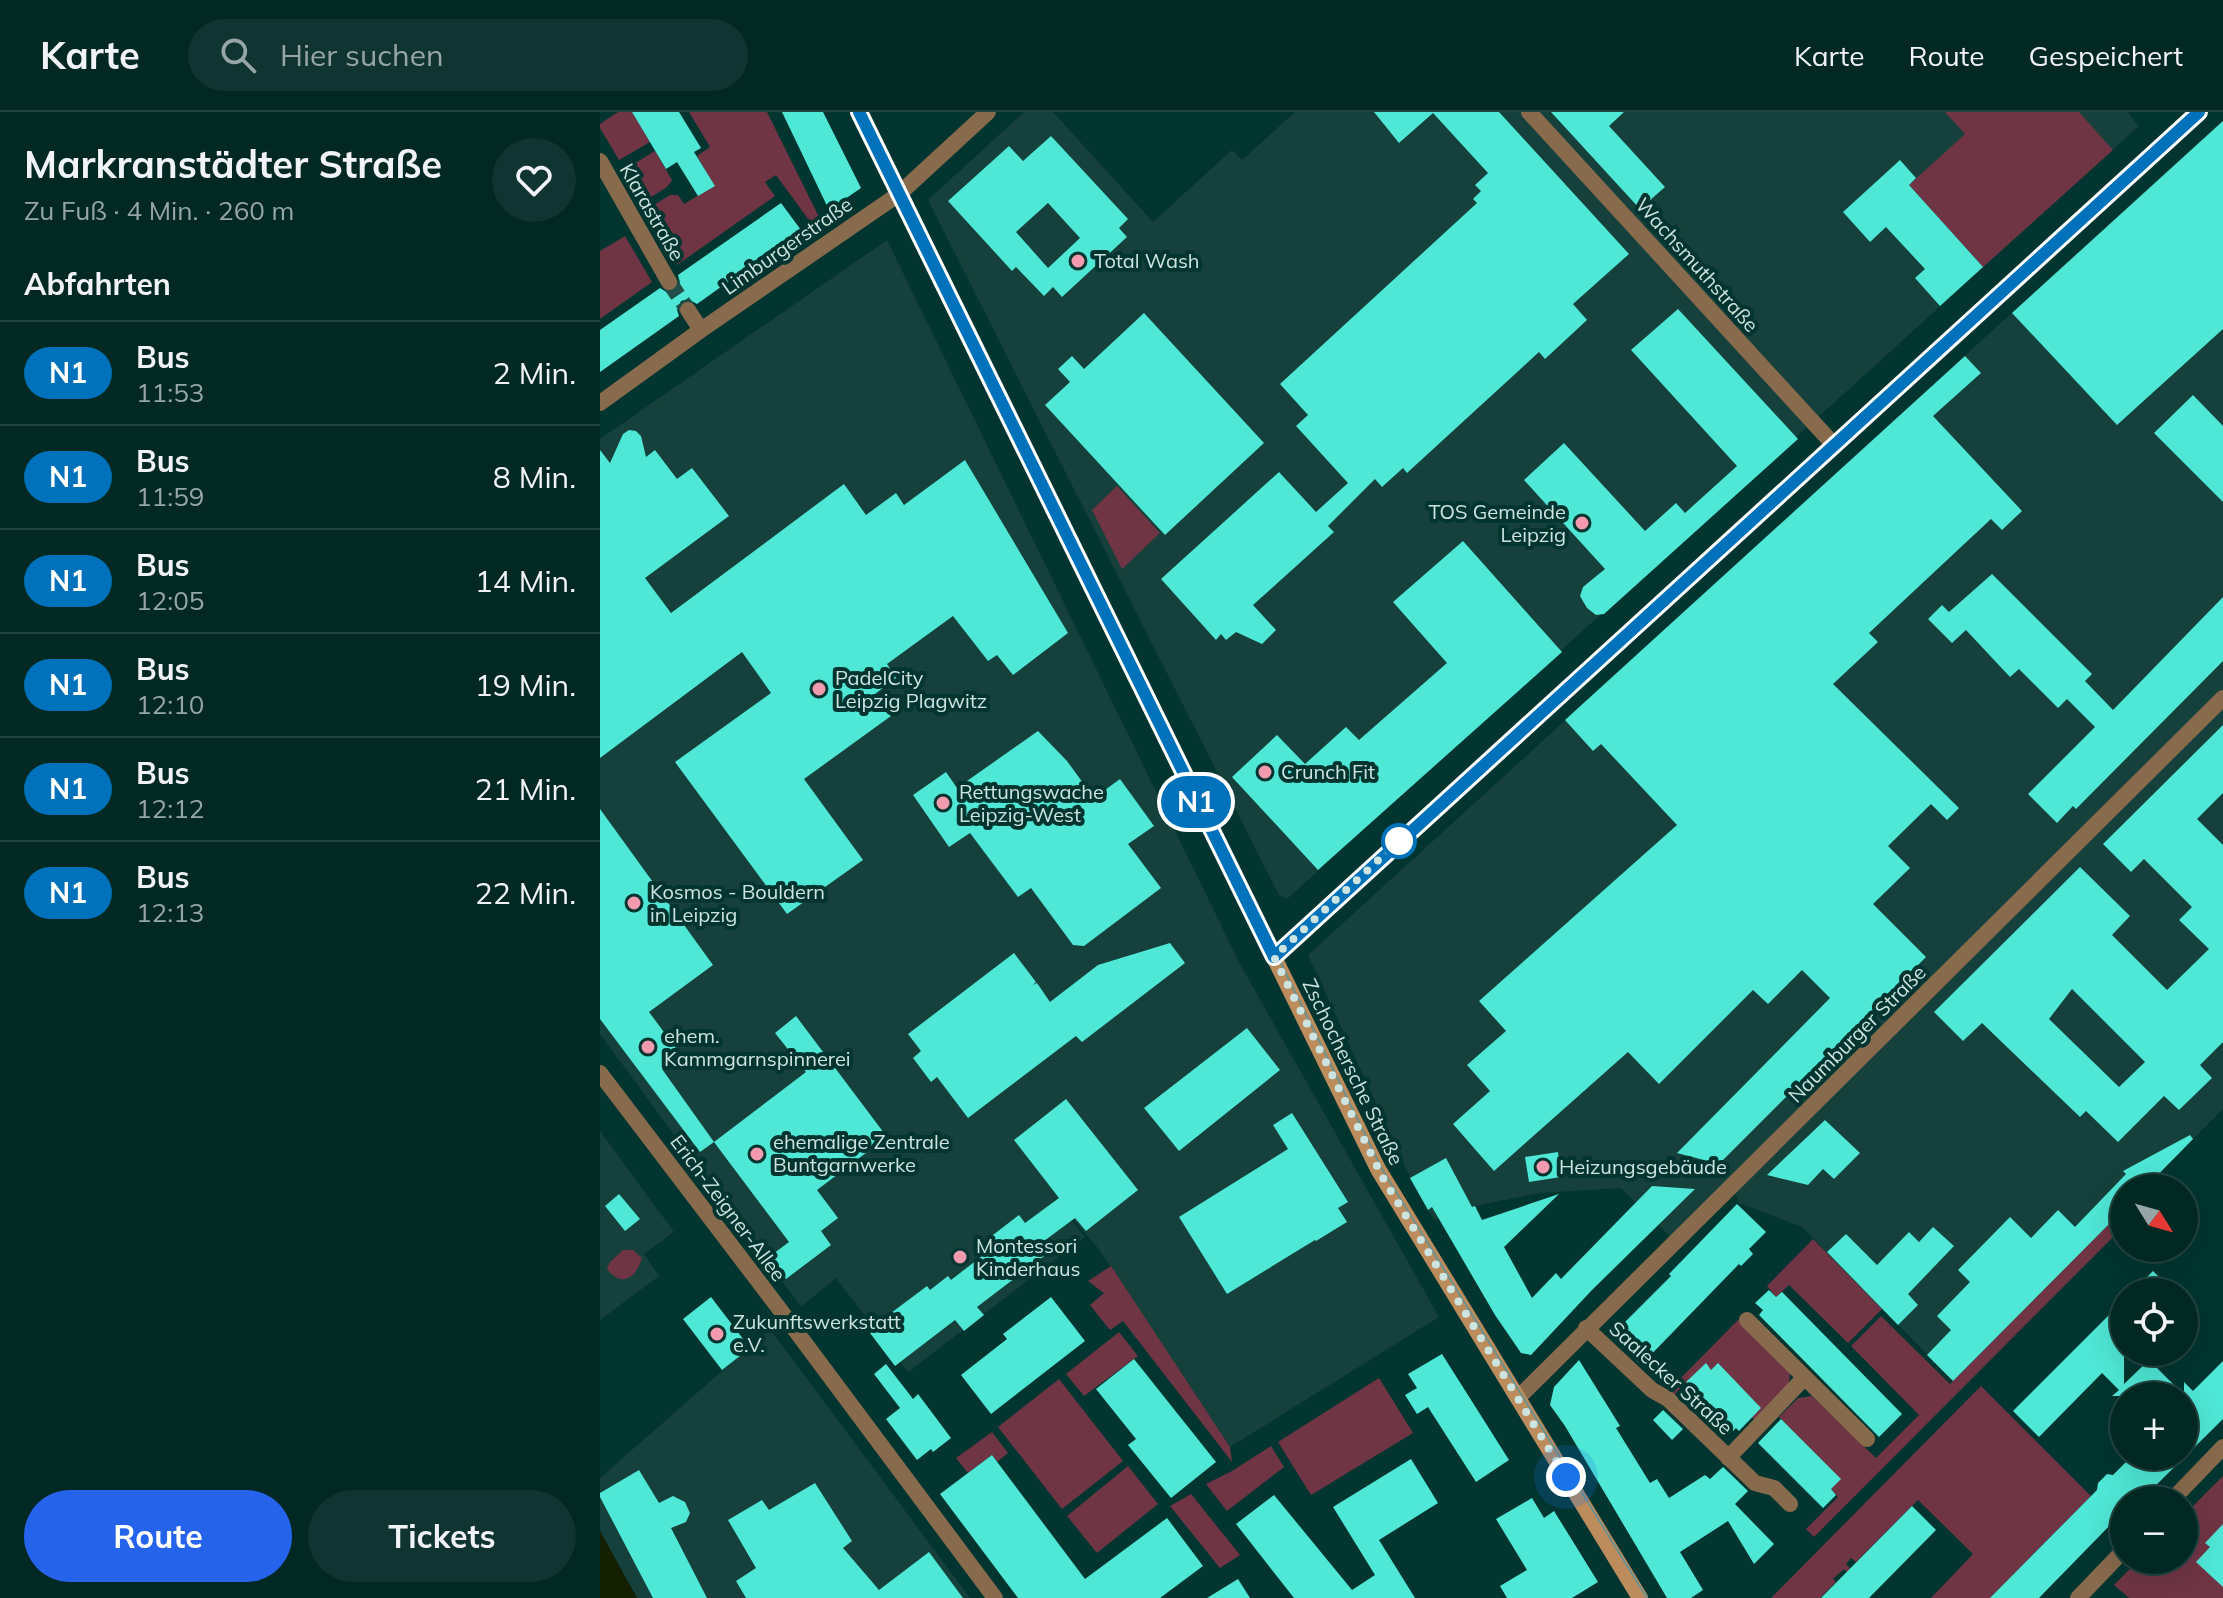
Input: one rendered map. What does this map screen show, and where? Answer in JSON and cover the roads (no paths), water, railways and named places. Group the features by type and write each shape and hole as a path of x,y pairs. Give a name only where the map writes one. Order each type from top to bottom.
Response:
{"main road":[{"name":"Zschochersche Straße","path":"859,112 1378,1169 1634,1596"}],"street":[{"name":"Limburgerstraße","path":"600,403 899,194 988,112"},
{"name":"Wachsmuthstraße","path":"1529,112 1834,445"},
{"path":"1274,957 2199,112"},
{"name":"Klarastraße","path":"600,161 669,282"},
{"path":"688,310 701,330"},
{"name":"Naumburger Straße","path":"1518,1398 2223,698"},
{"name":"Erich-Zeigner-Allee","path":"600,1073 995,1598"},
{"path":"1747,1320 1867,1439"},
{"name":"Saalecker Straße","path":"1586,1328 1652,1390 1668,1399 1755,1483 1774,1488 1790,1504"},
{"name":"Saalecker Straße","path":"1728,1458 1804,1378"},
{"path":"2185,1486 2223,1447"},
{"path":"2078,1598 2110,1565"}],"tunnel":[{"path":"669,282 688,310"}],"tram line":[{"path":"863,112 1382,1169 1647,1598"}],"place":[{"name":"Total Wash","path":"1078,261"},
{"name":"TOS Gemeinde Leipzig","path":"1582,523"},
{"name":"PadelCity Leipzig Plagwitz","path":"819,689"},
{"name":"Crunch Fit","path":"1265,772"},
{"name":"Rettungswache Leipzig-West","path":"943,803"},
{"name":"Kosmos - Bouldern in Leipzig","path":"634,903"},
{"name":"ehem. Kammgarnspinnerei","path":"648,1047"},
{"name":"ehemalige Zentrale Buntgarnwerke","path":"757,1154"},
{"name":"Heizungsgebäude","path":"1543,1167"},
{"name":"Montessori Kinderhaus","path":"960,1257"},
{"name":"Zukunftswerkstatt e.V.","path":"717,1334"}]}
